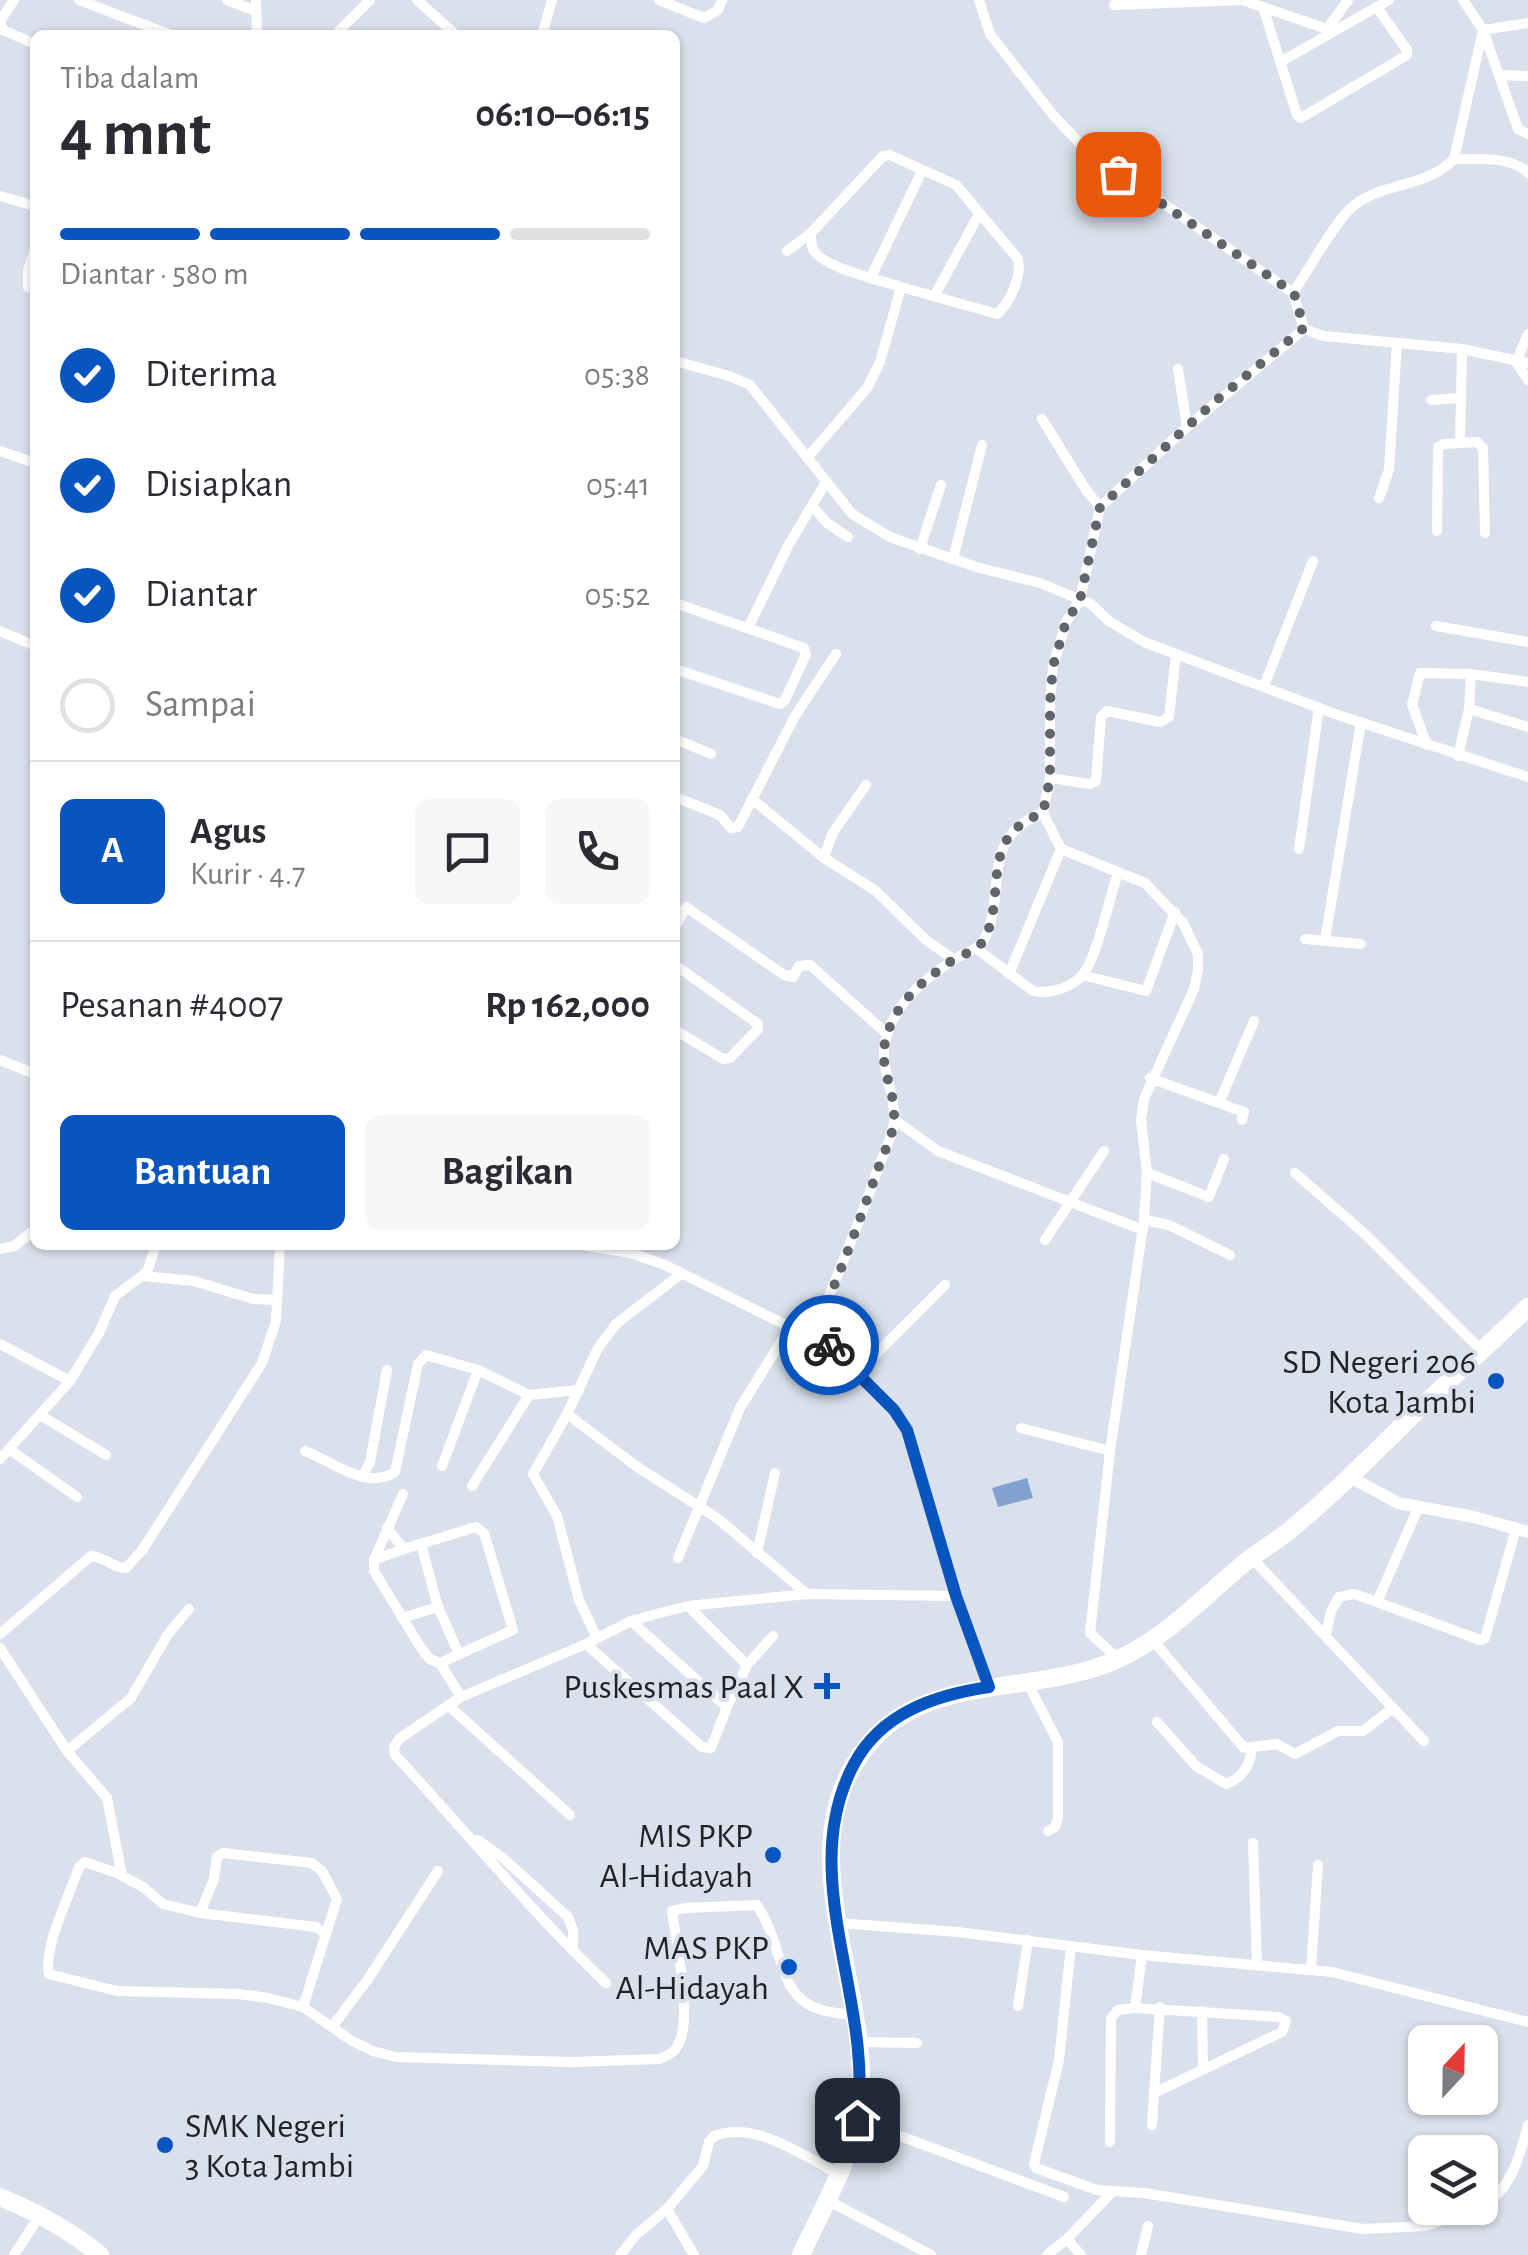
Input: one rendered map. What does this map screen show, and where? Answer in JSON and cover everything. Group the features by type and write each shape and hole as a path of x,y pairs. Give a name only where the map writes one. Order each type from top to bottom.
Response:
{"highway":[{"path":"800,2255 839,2174 857,2120 861,2081 858,2042 830,1857 832,1828 845,1781 860,1754 898,1716 925,1702 1090,1670 1152,1639 1285,1534 1481,1350 1525,1315"},
{"path":"0,2197 40,2215 100,2255"}],"street":[{"path":"14,0 0,21 2,30 30,42"},
{"path":"79,0 159,30"},
{"path":"226,0 256,6"},
{"path":"340,30 370,0"},
{"path":"417,0 450,30"},
{"path":"543,30 552,0"},
{"path":"659,0 704,18 718,10 722,0"},
{"path":"979,0 990,34 1086,150 1294,293 1304,328"},
{"path":"1114,6 1242,0 1330,30"},
{"path":"1278,12 1283,0"},
{"path":"1330,30 1348,0"},
{"path":"1465,0 1482,30 1518,129 1528,134"},
{"path":"1263,7 1301,118 1407,55 1407,50 1381,4 1282,60"},
{"path":"1482,30 1527,23"},
{"path":"1294,293 1351,208 1376,193 1443,171 1454,159 1482,30"},
{"path":"1499,75 1528,76"},
{"path":"787,251 811,233 883,156 890,156 956,185 1020,264 1020,270 1004,308 991,314 820,258 813,249 811,233"},
{"path":"1454,159 1501,160 1528,173"},
{"path":"871,277 922,171"},
{"path":"0,196 30,205"},
{"path":"935,295 980,214"},
{"path":"807,458 867,388 880,362 901,287"},
{"path":"1304,328 1324,336 1462,349 1522,362"},
{"path":"1118,1659 1090,1633 1110,1451 1144,1225 1147,1173 1141,1120 1150,1078 1194,989 1198,954 1175,912 1146,882 1061,850 1043,813 1050,778 1053,666 1066,622 1080,600 1100,507 1304,328"},
{"path":"1528,334 1522,362 1528,380"},
{"path":"1379,498 1389,470 1396,343"},
{"path":"1460,443 1462,349"},
{"path":"680,362 750,385 769,404 789,438 852,514 890,537 953,560 1040,583 1091,604 1109,621 1144,642 1320,708 1528,777"},
{"path":"1178,369 1187,427"},
{"path":"1431,400 1459,398"},
{"path":"1042,419 1100,507"},
{"path":"1438,531 1438,447 1477,442 1482,448 1485,532"},
{"path":"953,560 982,445"},
{"path":"0,451 30,461"},
{"path":"748,628 826,482"},
{"path":"920,549 940,484"},
{"path":"812,506 848,537"},
{"path":"1264,686 1313,562"},
{"path":"680,605 804,648 804,664 780,704"},
{"path":"1436,626 1528,642"},
{"path":"0,632 30,644"},
{"path":"680,798 720,815 734,829 794,716 836,654"},
{"path":"1050,778 1090,784 1096,781 1101,717 1107,711 1117,710 1160,722 1169,717 1176,654"},
{"path":"680,672 780,704 794,716"},
{"path":"1427,745 1412,705 1417,678 1425,672 1528,682"},
{"path":"1458,756 1470,709 1471,674"},
{"path":"1299,849 1320,708"},
{"path":"1470,709 1528,727"},
{"path":"1326,940 1361,722"},
{"path":"680,741 711,754"},
{"path":"824,858 832,834 866,785"},
{"path":"752,799 824,858 870,887 926,940 954,959"},
{"path":"814,1333 847,1258 894,1120 883,1068 887,1034 902,1005 921,984 984,942 992,914 998,856 1028,818 1043,813"},
{"path":"1009,974 1061,850"},
{"path":"976,949 1034,991 1063,988 1082,975 1118,874"},
{"path":"680,902 784,976 793,978 800,966 810,965 887,1034"},
{"path":"680,918 686,907"},
{"path":"1082,975 1146,991 1175,912"},
{"path":"1305,940 1361,944"},
{"path":"680,973 754,1019 758,1029 730,1058 723,1060 680,1033"},
{"path":"1219,1103 1254,1021"},
{"path":"0,1060 30,1072"},
{"path":"1150,1078 1244,1112 1242,1120"},
{"path":"894,1120 938,1151 1144,1225 1169,1225 1230,1255"},
{"path":"1045,1240 1104,1151"},
{"path":"1147,1173 1210,1197 1224,1159"},
{"path":"1295,1173 1366,1234 1481,1350"},
{"path":"0,1249 14,1246 30,1233"},
{"path":"0,1459 70,1381 100,1334 114,1296 143,1276 155,1250"},
{"path":"0,1634 91,1556 100,1556 119,1568 132,1564 262,1364 276,1321 280,1250"},
{"path":"612,1250 631,1253 790,1327 814,1333 894,1410 907,1430 956,1596 989,1687"},
{"path":"597,1638 579,1600 557,1516 533,1474 598,1348 616,1324 681,1274"},
{"path":"143,1276 194,1281 253,1300 275,1300"},
{"path":"857,1372 945,1286"},
{"path":"678,1558 740,1408 790,1327"},
{"path":"0,1344 70,1381"},
{"path":"304,1450 362,1477 384,1477 395,1472 418,1364 426,1355 478,1370 529,1396 579,1390"},
{"path":"362,1477 370,1462 387,1370"},
{"path":"442,1466 478,1370"},
{"path":"472,1486 529,1396"},
{"path":"566,1414 701,1508 807,1594"},
{"path":"42,1416 106,1454"},
{"path":"1022,1428 1110,1451"},
{"path":"9,1449 78,1497"},
{"path":"757,1553 775,1473"},
{"path":"1326,1634 1339,1597 1354,1594 1483,1640 1522,1530 1398,1504 1350,1477"},
{"path":"403,1494 374,1560 374,1575 421,1648 430,1659 440,1663 461,1697"},
{"path":"1377,1602 1419,1506"},
{"path":"374,1560 476,1526 482,1529 514,1630 440,1663"},
{"path":"387,1528 404,1548"},
{"path":"422,1544 438,1606 459,1654"},
{"path":"1251,1558 1424,1740"},
{"path":"606,1983 496,1871 395,1754 394,1747 400,1738 461,1697 632,1621 688,1606 807,1594 956,1596"},
{"path":"402,1618 438,1606"},
{"path":"688,1606 748,1666"},
{"path":"67,1751 131,1698 168,1634 189,1609"},
{"path":"632,1621 726,1708"},
{"path":"586,1644 702,1746 712,1748 726,1708 748,1666 773,1636"},
{"path":"1152,1639 1239,1744 1251,1749 1276,1744 1295,1754 1338,1731 1363,1731 1392,1708"},
{"path":"0,1648 67,1751 106,1798 118,1845 120,1874"},
{"path":"1026,1681 1058,1742 1058,1818 1055,1827 1048,1831"},
{"path":"448,1705 570,1816"},
{"path":"1156,1722 1196,1766 1226,1784 1240,1777 1252,1758 1251,1749"},
{"path":"466,1832 503,1858 568,1918 573,1930 572,1951"},
{"path":"1254,1843 1256,1965"},
{"path":"200,1913 218,1857 223,1854 312,1863 322,1871 337,1899 303,2006"},
{"path":"326,1934 316,1927 200,1913 163,1904 143,1886 85,1862 79,1867 47,1972 117,1991 238,1994 303,2006 373,2052 396,2057 572,2062 659,2059 681,2042 683,2023 672,1912 757,1904 769,1923 788,1984 795,1994 824,2014 853,2014"},
{"path":"1310,1970 1318,1865"},
{"path":"332,2027 438,1871"},
{"path":"839,1923 1310,1970 1401,1988 1528,2022"},
{"path":"1018,2006 1028,1940"},
{"path":"1070,1946 1059,2060 1034,2164 1039,2170 1111,2193 1144,2192 1363,2230 1428,2225"},
{"path":"1135,2008 1142,1955"},
{"path":"1152,2125 1160,2007"},
{"path":"1110,2142 1111,2018 1118,2010 1160,2007 1278,2016 1286,2021 1282,2032 1154,2093"},
{"path":"1202,2011 1203,2068"},
{"path":"858,2042 917,2043"},
{"path":"857,2120 1064,2197"},
{"path":"1498,2196 1507,2185 1528,2125"},
{"path":"628,2252 703,2166 709,2142 721,2133 764,2137 839,2174"},
{"path":"1047,2255 1111,2193"},
{"path":"826,2199 931,2255"},
{"path":"667,2209 694,2255"},
{"path":"14,2255 40,2215"},
{"path":"1134,2255 1148,2226"},
{"path":"1067,2239 1081,2255"}],"water":[{"path":"1027,1478 1033,1498 998,1507 992,1488"}],"way so far":[{"path":"829,1345 814,1333 847,1258 894,1120 882,1056 887,1034 902,1005 921,984 984,942 992,914 998,856 1028,818 1043,813 1050,778 1053,666 1066,622 1080,600 1100,507 1212,404 1304,328 1294,293 1118,174"}],"place":[{"name":"SD Negeri 206 Kota Jambi","path":"1496,1381"},
{"name":"Puskesmas Paal X","path":"827,1686"},
{"name":"MIS PKP Al-Hidayah","path":"773,1855"},
{"name":"MAS PKP Al-Hidayah","path":"789,1967"},
{"name":"SMK Negeri 3 Kota Jambi","path":"165,2145"}],"route":[{"path":"829,1345 894,1410 907,1430 956,1596 989,1687 925,1702 898,1716 860,1754 836,1806 830,1857 858,2042 861,2081 857,2120"}]}
